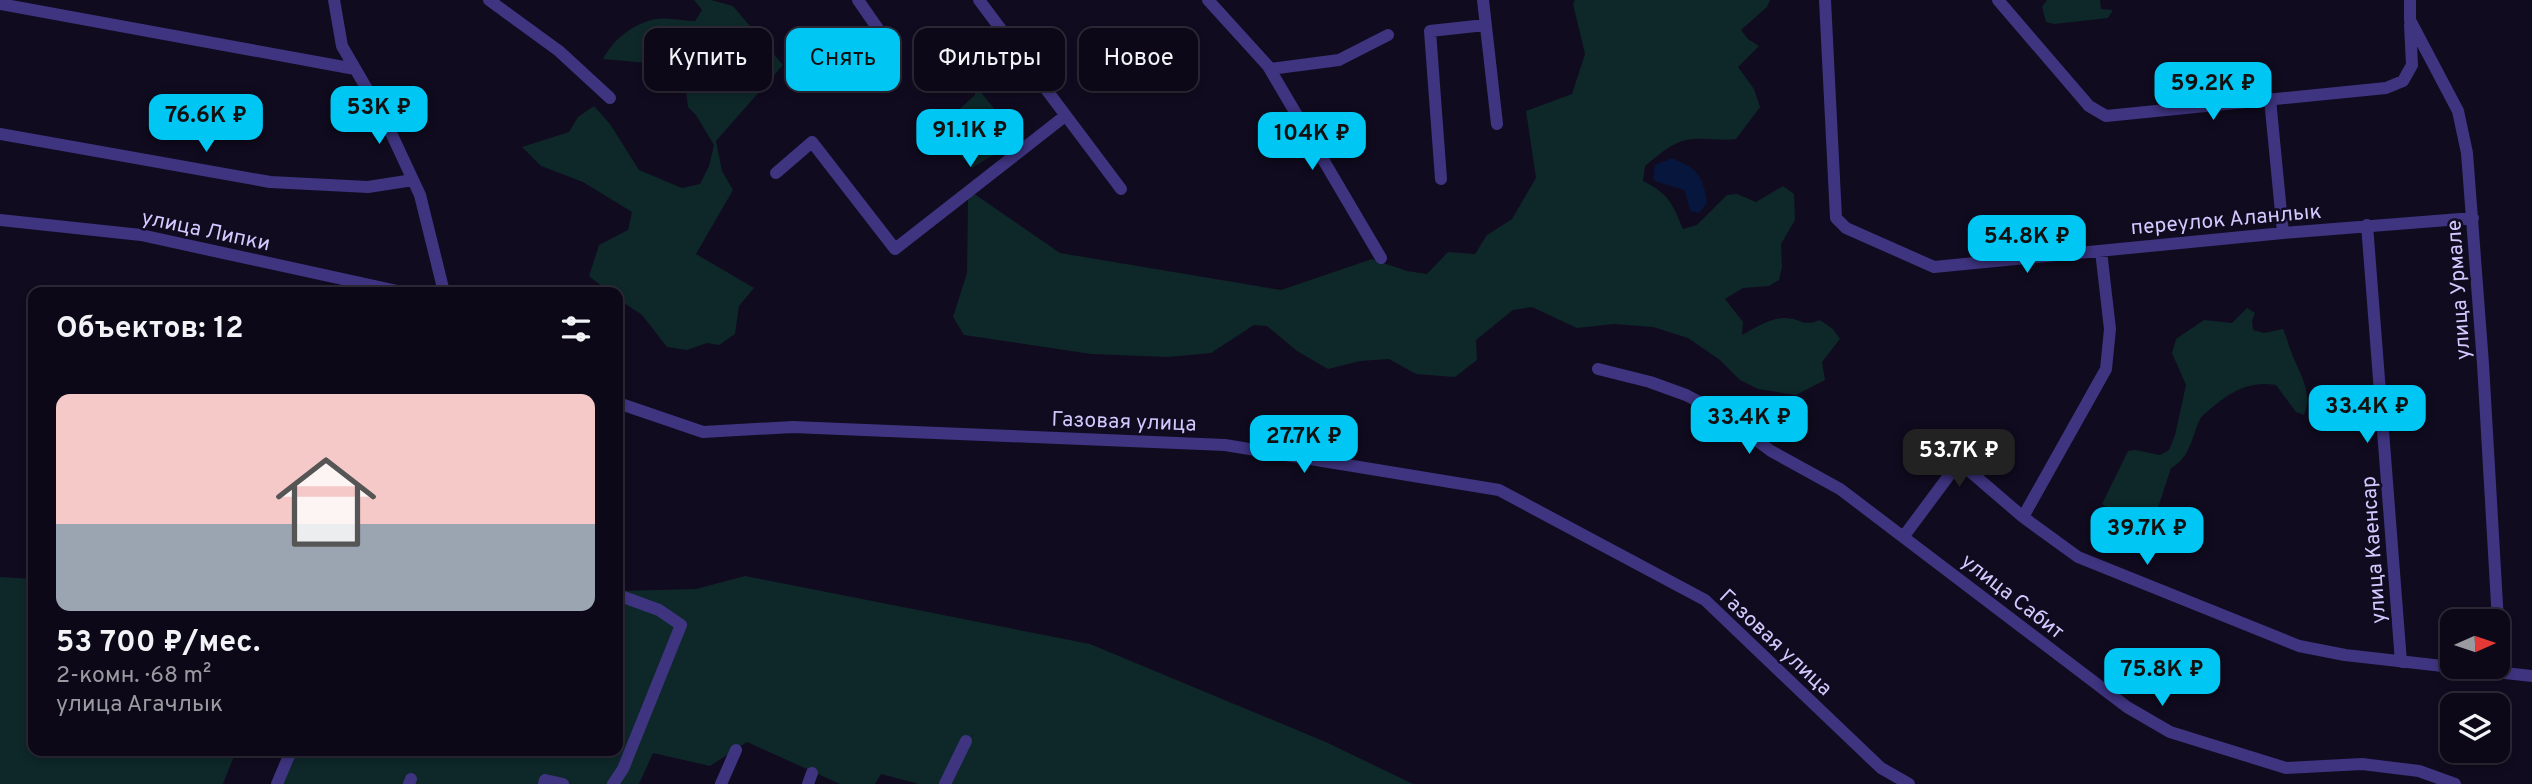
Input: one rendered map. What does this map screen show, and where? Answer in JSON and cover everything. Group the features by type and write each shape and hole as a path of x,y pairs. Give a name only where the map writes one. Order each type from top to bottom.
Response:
{"street":[{"path":"334,0 342,46 385,120 420,195 443,287"},
{"path":"489,0 559,51 610,98"},
{"path":"858,0 878,28"},
{"path":"978,0 1121,190"},
{"path":"1208,0 1270,69 1381,258"},
{"path":"1483,0 1497,124"},
{"name":"переулок Аланлык","path":"1825,0 1836,218 1842,225 1934,267 2367,225 2473,218"},
{"path":"1998,0 2089,106 2106,116 2386,88 2403,81 2412,65 2410,20"},
{"name":"улица Урмале","path":"2410,0 2410,20 2458,111 2467,153 2497,609"},
{"path":"0,5 355,69"},
{"path":"1441,179 1430,31 1485,24"},
{"path":"1270,69 1339,60 1388,34"},
{"path":"2270,99 2283,233"},
{"path":"776,173 812,142 895,249 1065,116"},
{"path":"0,134 270,182 368,187 413,180"},
{"name":"улица Липки","path":"0,220 141,235 379,287"},
{"name":"улица Каенсар","path":"2367,225 2401,662"},
{"path":"2023,517 2106,369 2110,329 2101,251"},
{"name":"улица Сабит","path":"1598,369 1650,382 1686,395 1720,413 1771,451 1840,489 2127,707 2169,732 2286,768 2362,764 2419,771 2455,784"},
{"name":"Газовая улица","path":"623,405 703,432 793,427 1225,445 1499,490 1705,600 1881,768 1909,784"},
{"path":"1904,536 1959,462 2023,517 2078,557 2299,646 2440,666"},
{"path":"613,784 623,769 681,625 659,610 623,597"},
{"path":"2510,674 2532,676"},
{"path":"945,784 966,741"},
{"path":"721,784 736,750"},
{"path":"277,784 289,756"},
{"path":"544,782 563,784"}],"green space":[{"path":"694,0 711,0 733,6 752,28 644,28 644,63 603,59 618,39 647,21 695,21 702,10"},
{"path":"1575,0 1770,0 1767,7 1741,30 1759,46 1738,67 1754,89 1760,107 1736,139 1688,140 1668,148 1645,166 1643,181 1659,190 1669,200 1683,229 1697,225 1727,195 1737,194 1756,202 1783,186 1794,194 1795,220 1781,244 1782,267 1779,280 1769,286 1743,288 1725,299 1743,322 1742,335 1780,318 1806,323 1820,320 1833,329 1840,339 1822,362 1825,380 1796,395 1758,389 1740,380 1720,360 1688,338 1653,327 1614,324 1577,328 1532,307 1513,310 1476,340 1477,360 1455,377 1416,374 1389,359 1360,361 1328,369 1297,351 1267,326 1254,325 1211,353 1168,357 1091,354 964,335 953,317 967,273 968,200 973,193 1060,253 1281,290 1372,259 1407,271 1427,274 1448,252 1475,254 1487,235 1512,219 1536,178 1526,111 1572,94 1585,54 1573,4"},
{"path":"2047,0 2100,0 2101,9 2113,10 2108,18 2054,24 2046,22 2042,7"},
{"path":"772,52 783,65 772,77"},
{"path":"686,91 760,91 716,141 722,171 733,190 696,254 754,288 739,306 735,334 719,345 707,343 687,350 667,347 642,315 623,302 623,287 603,287 589,276 599,245 628,230 632,212 583,182 541,166 522,147 569,132 578,117 594,106 610,124 639,170 682,188 700,184 709,166 714,145 688,107"},
{"path":"975,91 980,91 1019,139 972,168 932,126 953,115 975,95"},
{"path":"2247,308 2255,313 2253,330 2264,333 2283,329 2306,387 2304,415 2296,412 2276,385 2259,384 2236,391 2200,419 2186,454 2171,468 2157,511 2147,520 2123,516 2102,504 2128,451 2160,455 2169,450 2186,385 2172,353 2176,339 2204,320 2232,323"},
{"path":"745,576 1090,644 1328,743 1413,784 919,784 881,774 875,784 840,784 747,742 710,766 653,753 639,784 283,784 295,756 623,756 623,591 696,589"},
{"path":"0,577 28,579 28,756 234,756 223,784 0,784"}],"water":[{"path":"1672,158 1693,169 1701,179 1707,203 1699,213 1690,211 1685,191 1653,179 1655,165"}]}
